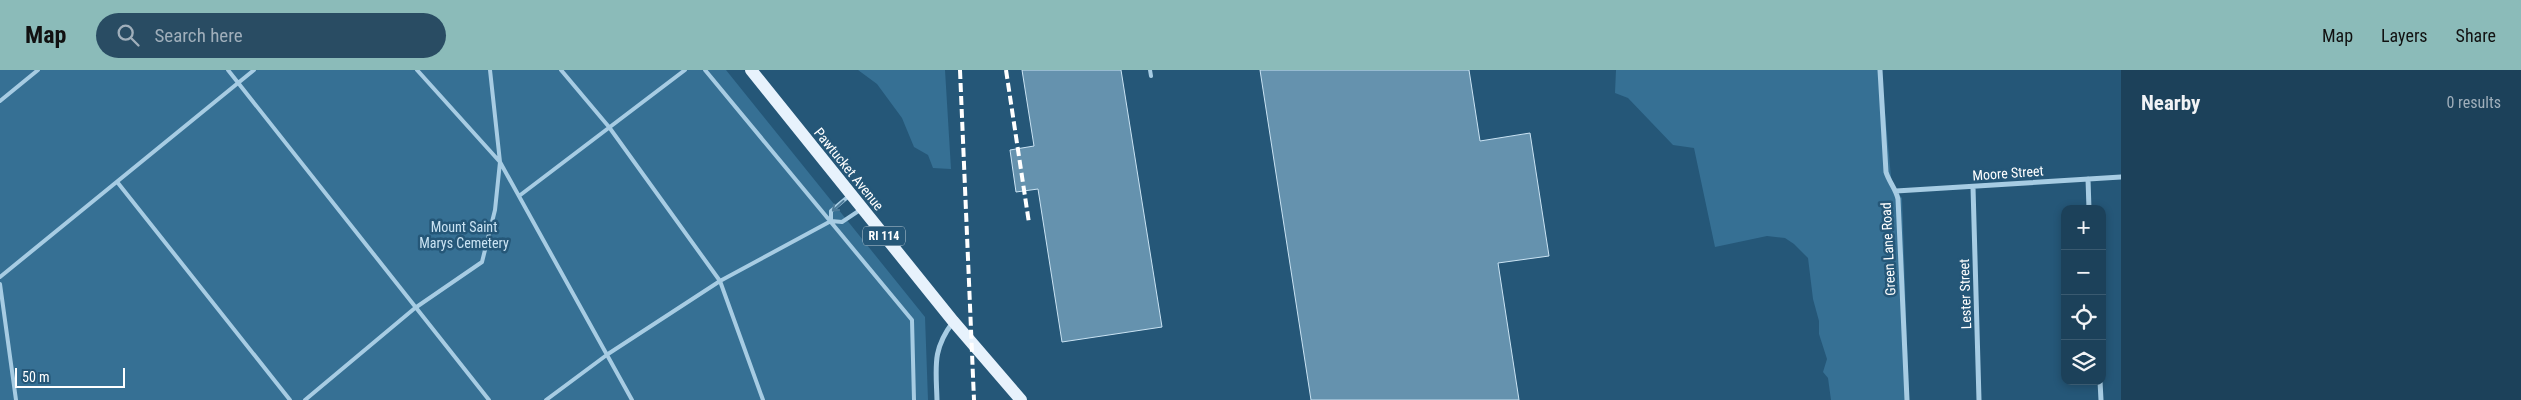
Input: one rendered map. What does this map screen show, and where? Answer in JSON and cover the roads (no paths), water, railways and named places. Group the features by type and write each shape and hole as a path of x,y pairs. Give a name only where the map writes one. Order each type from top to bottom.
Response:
{"main road":[{"name":"Pawtucket Avenue","path":"752,70 862,209 1021,400"}],"street":[{"name":"Green Lane Road","path":"1880,70 1886,172 1889,182 1896,191 1907,400"},
{"name":"Moore Street","path":"1896,191 2121,177"},
{"path":"2088,179 2089,205"},
{"name":"Lester Street","path":"1973,187 1979,400"},
{"path":"937,400 935,360 941,338 954,321"},
{"path":"2100,385 2101,400"}],"lane":[{"path":"0,101 38,70"},
{"path":"228,70 489,400"},
{"path":"0,277 118,183 254,70"},
{"path":"417,70 500,162 632,400"},
{"path":"305,400 415,308 482,262 495,210 500,162 490,70"},
{"path":"562,70 608,127 720,281 763,400"},
{"path":"519,196 685,70"},
{"path":"705,70 912,320 914,400"},
{"path":"1150,70 1151,76"},
{"path":"118,183 290,400"},
{"path":"831,221 831,211 851,194"},
{"path":"546,400 608,354 720,281 831,221 842,222 862,209"},
{"path":"0,284 16,400"}],"railway":[{"path":"960,70 974,400"},
{"path":"1006,70 1029,223"}],"park label":[{"name":"Mount Saint Marys Cemetery","path":"464,236"}]}
